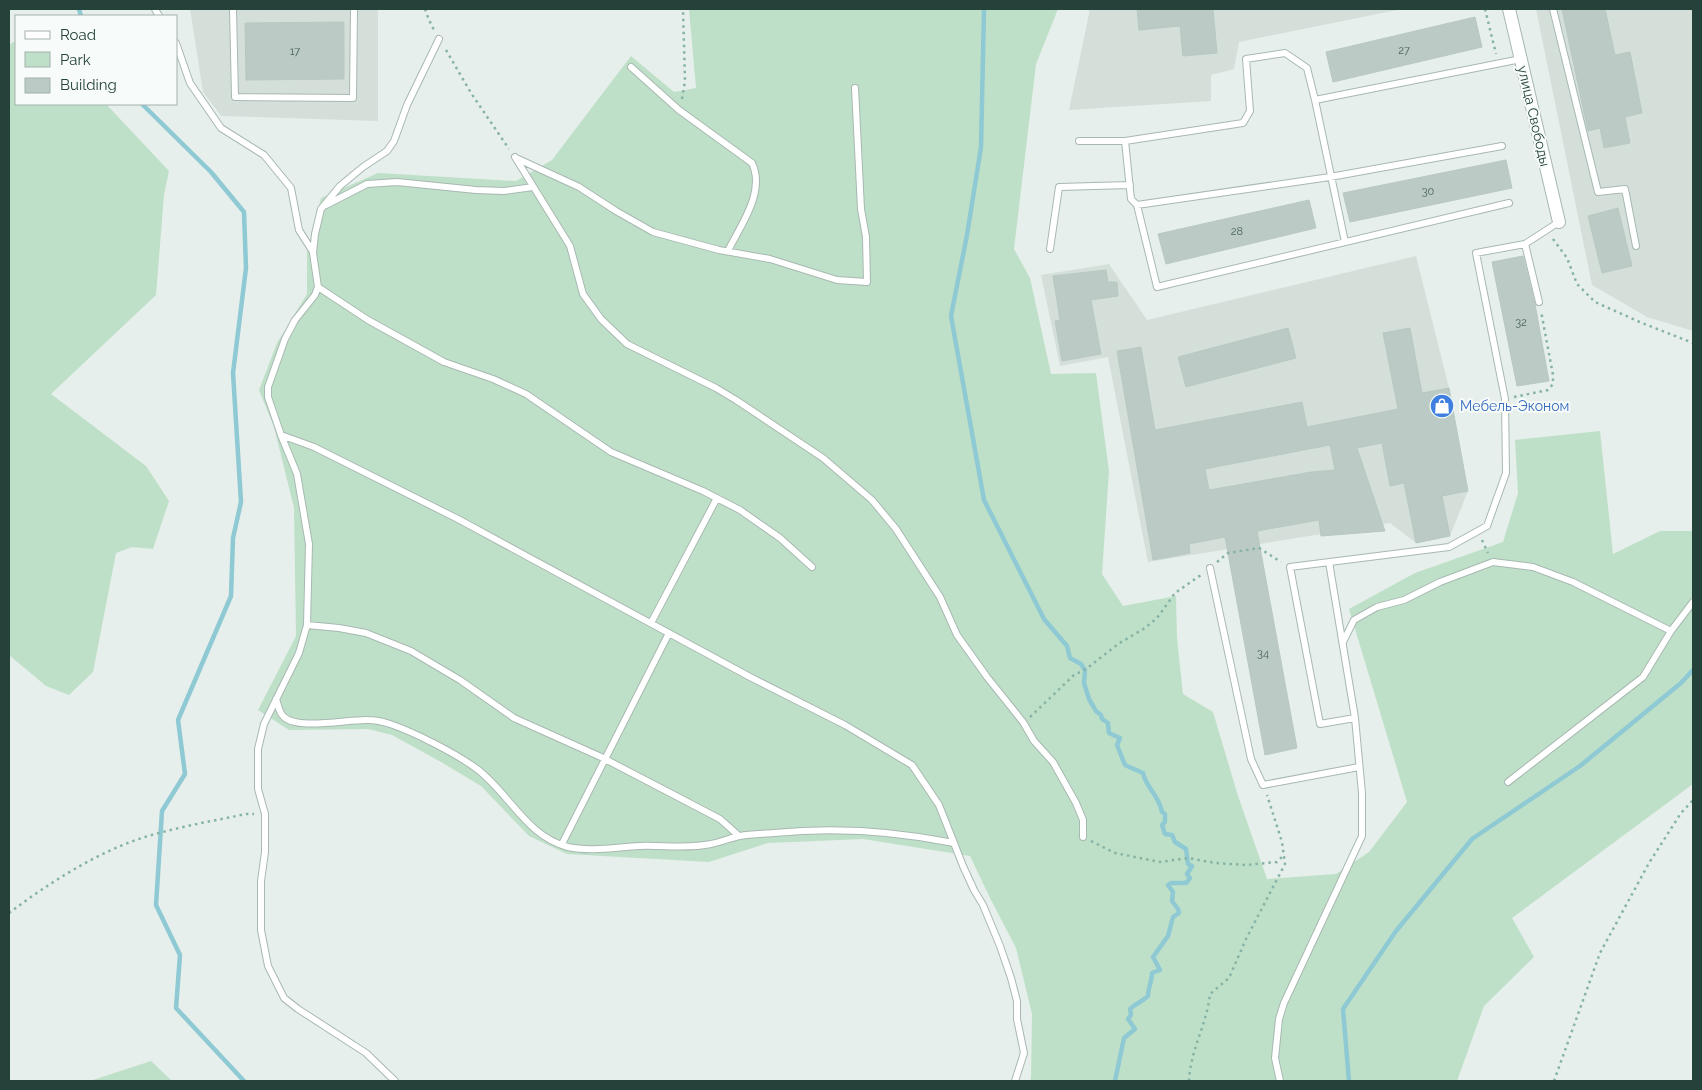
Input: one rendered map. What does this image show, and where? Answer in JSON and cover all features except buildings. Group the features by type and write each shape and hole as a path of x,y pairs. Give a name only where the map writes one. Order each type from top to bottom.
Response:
{"street":[{"name":"улица Свободы","path":"1509,9 1559,222"}],"lane":[{"path":"232,9 235,97 353,98 354,9"},
{"path":"1553,9 1598,192 1625,188 1636,246"},
{"path":"395,1081 366,1052 284,998 268,966 261,930 261,881 265,852 265,814 258,789 258,750 264,724 299,653 308,625 309,544 297,474 268,397 268,387 285,339 294,320 315,295 318,286 314,253 315,234 321,209 340,186 362,167 387,151 394,141 407,105 439,39"},
{"path":"178,49 190,83 221,128 264,155 292,188 300,230 314,253"},
{"path":"1079,141 1125,141 1243,123 1250,111 1246,59 1285,53 1307,68 1345,242"},
{"path":"1315,100 1521,58"},
{"path":"631,67 679,110 752,163 756,171 754,196 728,251"},
{"path":"515,157 579,187 653,232 728,251 770,259 837,280 867,282 866,237 861,209 855,88"},
{"path":"1125,141 1131,199 1137,204 1157,287 1509,203"},
{"path":"1137,204 1330,177 1502,146"},
{"path":"515,157 570,246 583,294 601,319 627,344 716,388 736,400 823,458 872,500 896,529 940,597 957,635 987,678 1023,722 1034,741 1053,762 1076,803 1083,820 1083,837"},
{"path":"321,209 367,184 396,182 504,191 533,187"},
{"path":"1050,249 1059,187 1130,185"},
{"path":"1355,718 1320,724 1290,568 1449,547 1487,526 1506,473 1505,399 1476,253 1525,244 1559,222"},
{"path":"1525,244 1539,302"},
{"path":"318,286 368,320 444,362 494,379 526,394 611,452 717,498 740,510 780,538 812,567"},
{"path":"281,435 314,447 458,519 750,678 845,725 911,764 939,806 962,866 983,905 1000,946 1017,1001 1016,1019 1024,1053 1015,1081"},
{"path":"651,623 717,498"},
{"path":"1280,1081 1275,1058 1279,1019 1284,1003 1362,836 1362,793 1355,718 1329,562"},
{"path":"1342,642 1354,620 1377,607 1404,600 1440,582 1493,562 1533,567 1573,582 1671,631"},
{"path":"1210,568 1251,759 1263,785 1359,767"},
{"path":"1508,782 1642,677 1671,631 1693,602"},
{"path":"308,625 366,633 411,651 460,680 514,718 631,772 720,819 739,836"},
{"path":"562,844 669,633"},
{"path":"276,699 283,717 291,722 369,720 390,724 431,744 477,769 496,785 534,828 550,840 562,844 582,848 656,845 692,846 710,845 739,836 816,830 912,835 954,843"}],"path":[{"path":"426,9 429,20 439,39 471,93 515,157"},
{"path":"679,110 684,96 685,81 683,9"},
{"path":"1485,9 1498,64"},
{"path":"1547,231 1567,258 1578,284 1595,302 1693,343"},
{"path":"1505,399 1548,390 1553,384 1554,376 1539,302"},
{"path":"1480,529 1481,540 1493,562"},
{"path":"1023,722 1040,709 1064,682 1085,670 1118,644 1145,628 1157,618 1175,593 1228,553 1259,548 1290,568"},
{"path":"1190,1081 1190,1072 1197,1044 1209,1009 1210,994 1229,978 1246,939 1285,864 1282,842 1263,785"},
{"path":"1554,1081 1600,953 1649,863 1681,813 1693,800"},
{"path":"9,913 94,858 145,837 246,814 265,814"},
{"path":"1083,837 1115,853 1160,862 1188,858 1215,863 1246,865 1277,862 1284,854"}],"shaded area":[{"path":"190,9 378,9 378,121 221,116 203,92"},
{"path":"1090,9 1397,10 1239,42 1234,69 1211,75 1211,101 1069,110"},
{"path":"1536,9 1693,9 1693,331 1647,317 1592,285"},
{"path":"1416,256 1449,388 1468,491 1450,536 1416,543 1390,523 1148,562 1108,357 1060,366 1041,275 1109,264 1147,320"}],"green space":[{"path":"689,9 1058,9 1036,64 1014,249 1030,278 1051,374 1096,373 1109,471 1102,574 1123,606 1176,596 1177,638 1183,694 1213,712 1238,796 1267,879 1336,874 1369,852 1407,802 1349,609 1415,573 1503,542 1518,493 1515,440 1600,431 1613,554 1660,531 1693,531 1693,784 1512,918 1534,957 1484,1006 1457,1081 1030,1081 1032,1014 1016,948 970,856 863,839 768,843 709,862 567,854 529,836 481,786 392,735 368,729 289,730 258,710 296,636 294,508 274,427 259,390 277,343 307,294 307,253 321,198 378,173 516,181 552,160 631,56 674,92 696,88"},
{"path":"15,42 15,105 107,105 169,171 164,195 156,295 51,394 146,466 169,501 153,549 132,547 116,553 93,672 69,695 46,686 9,655 10,44"},
{"path":"151,1061 172,1081 90,1081"}],"waterway":[{"path":"79,9 81,15"},
{"path":"984,9 981,147 967,235 951,316 984,500 1044,619 1067,646 1070,658 1081,664 1085,670 1084,683 1089,699 1102,719 1108,723 1109,733 1120,738 1117,745 1125,765 1143,773 1162,812 1165,814 1165,822 1162,825 1165,834 1172,835 1175,842 1186,849 1188,864 1192,866 1187,874 1190,878 1186,883 1171,883 1168,885 1173,892 1172,901 1179,913 1173,917 1168,936 1153,957 1160,970 1152,973 1148,996 1130,1009 1131,1015 1128,1019 1135,1029 1124,1038 1115,1081"},
{"path":"143,105 211,172 244,212 246,268 233,373 241,502 233,538 231,596 178,720 185,774 162,811 156,905 180,955 176,1008 244,1081"},
{"path":"1349,1081 1343,1009 1396,931 1472,839 1580,766 1681,683 1693,670"}],"place":[{"name":"Мебель-Эконом","path":"1442,406"}]}
